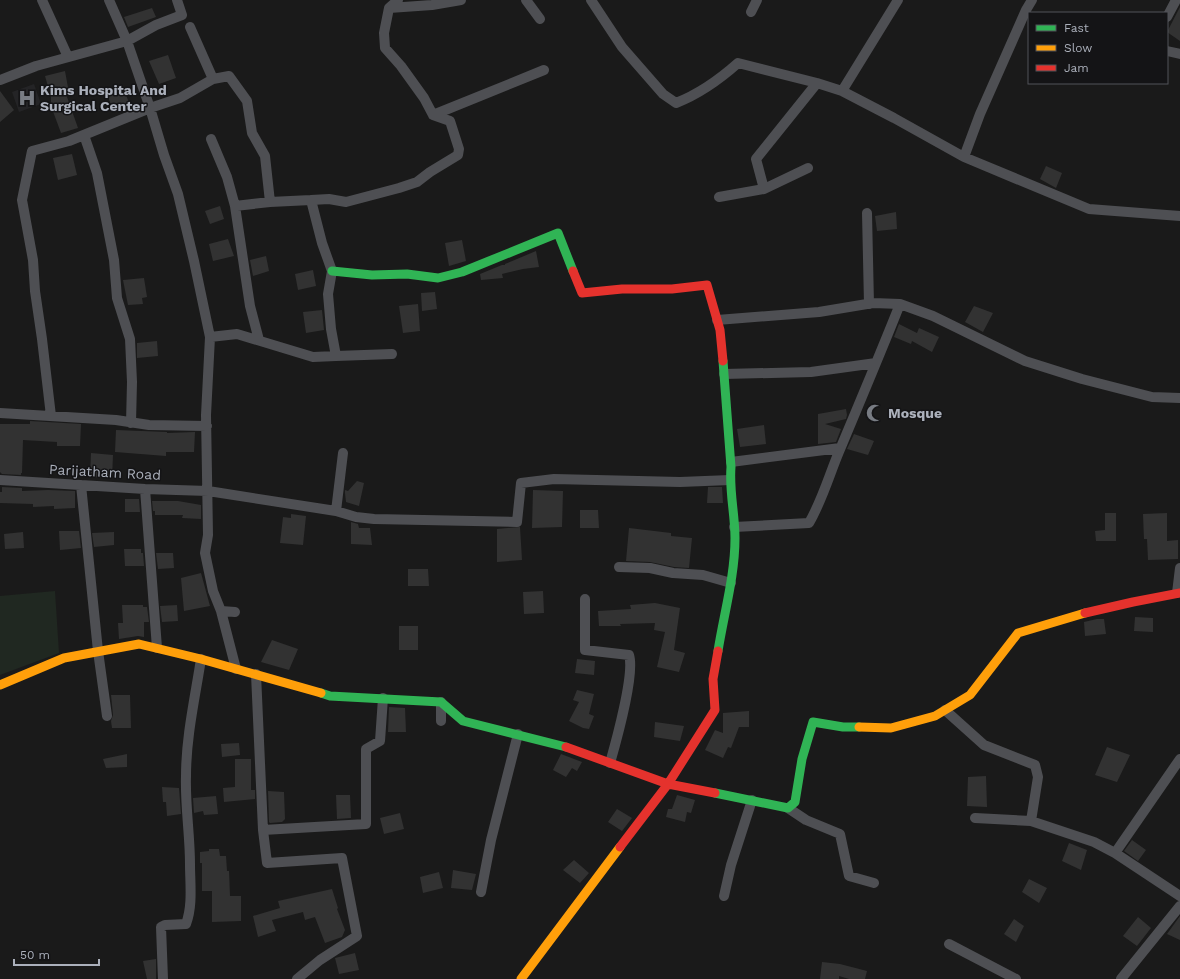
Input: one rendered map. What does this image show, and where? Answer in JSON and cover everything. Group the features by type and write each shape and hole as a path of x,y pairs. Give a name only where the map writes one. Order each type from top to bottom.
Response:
{"street":[{"path":"42,0 68,58"},
{"path":"109,0 127,41 178,194 210,337 207,380 208,536 205,552 213,591 221,611 236,669"},
{"path":"0,80 36,66 127,41 156,25 182,15 176,0"},
{"path":"235,206 270,202 329,199 346,202 417,182 430,172 458,155 459,149 450,121 433,114 424,98 401,66 385,48 384,33 389,8 398,0"},
{"path":"389,8 432,6 461,0"},
{"path":"526,0 540,19"},
{"path":"591,0 622,47 663,94 676,103 685,100 722,77 738,63 817,83 842,91 894,118 964,158 1089,208 1180,216"},
{"path":"751,12 757,0"},
{"path":"842,91 898,0"},
{"path":"964,158 980,114 1026,10 1032,0"},
{"path":"1168,15 1176,0"},
{"path":"190,27 213,79"},
{"path":"1168,51 1180,54"},
{"path":"433,114 544,70"},
{"path":"50,416 42,339 35,291 33,260 22,200 32,152 69,141 150,108 180,98 213,79 229,76 247,101 252,132 265,156 270,202"},
{"path":"764,189 756,159 817,83"},
{"path":"84,135 97,173 114,260 117,298 130,339 132,382 131,423"},
{"path":"211,139 227,177 235,206 250,306 259,340"},
{"path":"719,198 764,189 808,168"},
{"path":"311,200 322,243 332,271 328,294 331,329 336,356"},
{"path":"867,213 869,304"},
{"path":"332,271 372,275 407,274 438,278 462,272 558,233 582,293 622,289 672,289 708,284 720,330 735,538 731,583 713,679 715,710 668,784 521,979"},
{"path":"717,320 819,312 869,304 900,304 932,316 1025,362 1082,379 1152,397 1180,398"},
{"path":"734,527 809,522 818,507 840,448 900,304"},
{"path":"210,337 236,334 313,357 392,354"},
{"path":"724,374 811,372 876,363"},
{"path":"0,413 116,420 149,425 207,426"},
{"path":"730,462 840,448"},
{"path":"336,511 343,452"},
{"name":"Parijatham Road","path":"0,480 145,489 208,491 336,511 356,517 374,519 517,522 520,483 554,479 680,482 730,480"},
{"path":"81,485 98,650 107,716"},
{"path":"145,489 156,648"},
{"path":"620,567 650,568 673,573 703,575 731,583"},
{"path":"788,808 795,802 802,759 813,722 843,727 890,728 935,716 970,695 1018,633 1078,615 1179,593 1180,568"},
{"path":"585,599 585,650 629,655 631,659 630,676 617,739 610,763"},
{"path":"221,611 235,612"},
{"path":"0,685 64,658 98,650 139,644 201,659 330,696 441,702 463,720 567,747 668,784 788,808 806,820 840,834 849,876 874,883"},
{"path":"163,979 161,927 165,925 186,924 189,916 191,856 186,777 187,740 201,659"},
{"path":"256,674 263,830 267,863 342,858 357,936 320,960 297,979"},
{"path":"263,830 366,824 366,749 380,741 382,698"},
{"path":"441,702 441,721"},
{"path":"945,710 984,745 1035,765 1038,777 1031,821"},
{"path":"481,892 491,840 518,734"},
{"path":"1115,853 1180,759"},
{"path":"724,896 752,800"},
{"path":"975,818 1031,821 1094,842 1115,853 1180,896"},
{"path":"1121,979 1180,906"},
{"path":"949,944 1016,979"}],"shaded area":[{"name":"Kims Hospital And Surgical Center","path":"34,84 41,104 19,112 12,92"},
{"path":"55,591 59,653 0,675 0,596"}],"building":[{"path":"1180,7 1180,41 1168,33"},
{"path":"152,8 156,17 128,27 124,17"},
{"path":"168,55 176,78 159,84 149,61"},
{"path":"65,71 69,93 66,94 78,128 61,133 51,106 51,97 45,76"},
{"path":"123,86 130,106 114,112 106,92"},
{"path":"0,91 14,110 0,122"},
{"path":"72,154 77,175 58,180 53,158"},
{"path":"1046,166 1062,173 1056,188 1040,179"},
{"path":"220,206 224,219 210,224 205,211"},
{"path":"896,212 897,229 877,231 875,216"},
{"path":"228,239 234,256 213,261 209,244"},
{"path":"462,240 466,261 449,266 445,243"},
{"path":"536,251 539,267 502,274 503,278 481,280 480,274"},
{"path":"266,256 269,271 253,276 250,260"},
{"path":"313,270 316,286 298,290 295,274"},
{"path":"144,278 147,297 142,298 143,304 128,305 123,280"},
{"path":"435,292 437,309 422,311 421,293"},
{"path":"418,304 420,331 403,333 399,306"},
{"path":"974,306 993,313 983,332 965,322"},
{"path":"322,310 324,330 306,333 303,312"},
{"path":"899,324 917,333 919,328 939,337 932,352 912,341 911,344 894,337"},
{"path":"157,341 158,356 137,358 137,343"},
{"path":"846,409 846,419 825,424 841,429 836,442 818,444 818,414"},
{"path":"30,421 81,424 80,446 57,446 57,442 23,440 21,475 2,474 0,472 0,424 30,424"},
{"path":"764,425 766,444 740,447 737,429"},
{"path":"116,430 167,433 195,432 194,452 166,452 166,456 115,452"},
{"path":"854,434 874,441 868,455 847,449"},
{"path":"91,453 113,455 112,478 90,477"},
{"path":"357,481 364,483 359,506 346,502 345,493 345,490 348,491"},
{"path":"2,487 22,488 22,491 75,491 75,508 54,509 54,506 33,507 33,504 0,503 0,492 2,492"},
{"path":"708,487 722,487 723,503 707,503"},
{"path":"533,490 563,491 562,527 532,528"},
{"path":"125,499 139,499 140,512 125,512"},
{"path":"152,501 178,501 201,505 201,519 182,518 183,515 155,515"},
{"path":"580,510 598,510 599,528 580,528"},
{"path":"1105,513 1116,513 1116,541 1096,541 1095,531 1105,530"},
{"path":"1167,513 1167,541 1178,540 1178,559 1148,560 1147,539 1144,539 1143,514"},
{"path":"291,514 306,516 303,545 280,543 283,517 291,518"},
{"path":"351,522 358,524 359,528 370,528 372,545 351,544"},
{"path":"520,527 522,560 497,562 497,529"},
{"path":"629,528 671,533 671,536 692,538 689,568 674,567 650,562 626,561"},
{"path":"59,531 79,531 81,548 60,550"},
{"path":"23,532 24,548 5,549 4,534"},
{"path":"114,532 114,545 94,547 92,533"},
{"path":"124,549 141,549 141,553 143,553 144,566 125,566"},
{"path":"156,553 173,553 174,568 158,569"},
{"path":"408,569 428,569 429,586 408,586"},
{"path":"201,573 210,606 184,611 181,578"},
{"path":"543,591 544,613 524,614 523,592"},
{"path":"655,603 680,608 674,650 685,653 679,672 657,667 665,632 654,630 655,623 599,626 598,611 631,609 630,605"},
{"path":"122,605 143,605 143,607 147,607 149,622 144,622 144,637 138,636 119,639 118,623 123,623"},
{"path":"177,605 178,621 162,622 160,606"},
{"path":"1135,617 1153,618 1153,632 1134,631"},
{"path":"1104,619 1106,634 1085,636 1084,622"},
{"path":"399,626 418,626 418,650 399,650"},
{"path":"272,640 298,649 289,670 261,662"},
{"path":"577,659 595,661 594,675 575,673"},
{"path":"577,690 594,694 589,714 594,716 589,729 583,728 569,721 579,702 573,700"},
{"path":"111,695 130,695 131,728 112,728 111,721 113,715"},
{"path":"389,707 405,708 406,732 388,732"},
{"path":"749,711 749,727 739,727 731,748 728,747 723,758 705,750 715,730 723,733 723,713"},
{"path":"655,722 684,726 680,741 654,737"},
{"path":"239,743 240,755 222,757 221,744"},
{"path":"1107,747 1130,755 1117,782 1095,775"},
{"path":"127,754 127,767 106,768 103,759"},
{"path":"561,754 582,762 577,771 572,768 566,777 553,770"},
{"path":"235,759 251,759 251,790 255,790 255,799 224,802 223,788 235,787"},
{"path":"986,776 987,807 967,806 968,777"},
{"path":"162,787 179,788 181,814 167,816 166,802 163,802"},
{"path":"268,791 284,792 285,819 282,822 269,822"},
{"path":"336,795 350,795 351,818 337,819"},
{"path":"677,795 695,800 691,813 687,812 685,822 666,817 668,809 672,809"},
{"path":"216,796 218,814 204,815 203,811 194,813 193,798"},
{"path":"617,809 632,818 622,831 608,822"},
{"path":"400,813 404,829 384,834 380,818"},
{"path":"1132,840 1146,850 1138,861 1124,851"},
{"path":"1069,843 1087,850 1081,870 1062,861"},
{"path":"209,849 219,849 220,856 226,856 227,871 229,871 230,896 241,896 241,921 212,922 212,891 202,891 202,863 200,863 200,852 209,851"},
{"path":"574,860 589,873 580,883 563,870"},
{"path":"453,870 476,874 472,890 451,888"},
{"path":"439,872 443,888 423,893 420,877"},
{"path":"1029,879 1047,888 1039,903 1022,892"},
{"path":"332,889 338,908 337,909 345,930 342,937 325,943 315,917 305,920 303,912 272,920 276,931 258,937 253,916 280,908 278,901"},
{"path":"1180,916 1180,940 1167,934"},
{"path":"1138,917 1151,928 1137,946 1123,936"},
{"path":"1014,919 1024,926 1016,942 1004,934"},
{"path":"355,953 359,970 339,974 335,958"},
{"path":"156,959 156,979 147,979 143,961"},
{"path":"822,962 840,964 867,971 865,979 849,979 839,976 839,979 820,979"}],"traffic: fast":[{"path":"332,271 372,275 407,274 438,278 462,272 558,233 573,271"},
{"path":"718,651 735,552 731,467 723,361"},
{"path":"321,693 330,696 441,702 463,721 566,747"},
{"path":"715,793 788,808 795,802 802,759 813,722 843,727 859,727"}],"traffic: slow":[{"path":"859,727 891,728 935,716 970,695 1018,633 1085,613"},
{"path":"0,685 64,658 139,644 201,659 321,693"},
{"path":"521,979 620,847"}],"traffic: jam":[{"path":"573,271 582,293 622,289 672,289 707,285 720,330 723,361"},
{"path":"1085,613 1180,593"},
{"path":"620,847 668,784 715,710 713,679 718,651"},
{"path":"566,747 668,784 715,793"}],"place":[{"name":"Kims Hospital And Surgical Center","path":"27,98"},
{"name":"Mosque","path":"875,413"}]}
